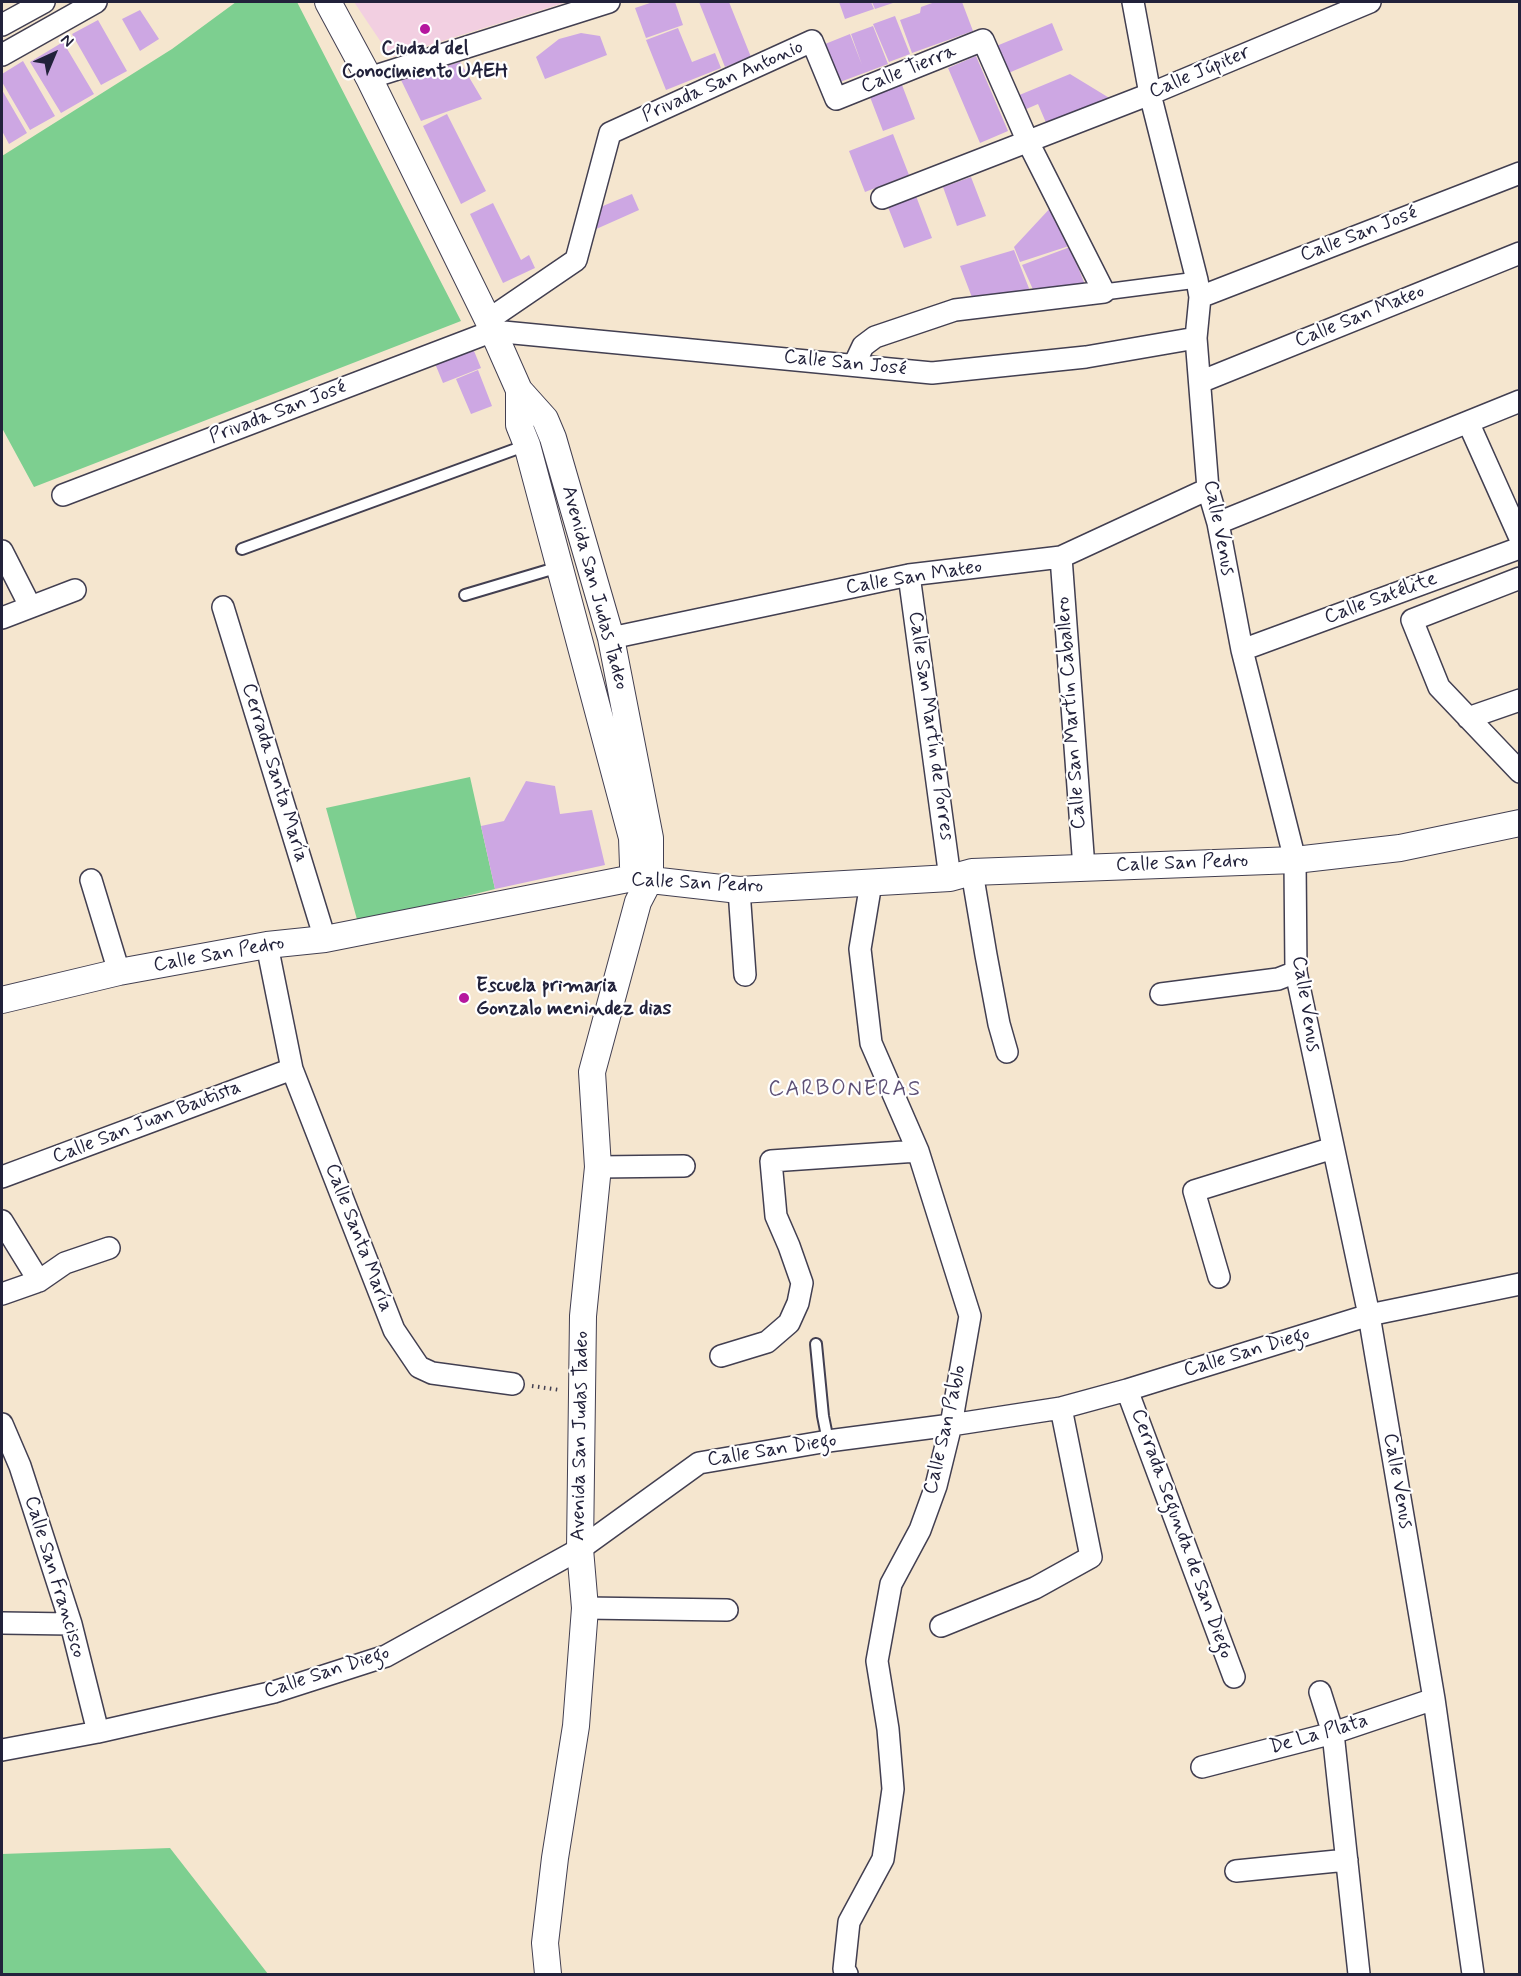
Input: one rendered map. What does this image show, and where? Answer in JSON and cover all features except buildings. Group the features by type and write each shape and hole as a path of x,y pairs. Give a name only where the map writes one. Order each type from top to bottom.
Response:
{"street":[{"path":"2,25 44,2"},
{"path":"2,55 96,2"},
{"name":"Avenida San Judas Tadeo","path":"328,2 369,78 519,390 519,425 540,441 611,638 650,838 640,887 591,1072 597,1167 583,1316 580,1549 585,1608 576,1726 555,1858 545,1943 548,1974"},
{"path":"369,78 609,2"},
{"name":"Calle Venus","path":"1133,2 1150,94 1198,289 1196,338 1208,489 1218,523 1242,650 1295,860 1296,972 1369,1315 1434,1699 1473,1974"},
{"name":"Calle Júpiter","path":"882,198 1150,94 1370,2"},
{"name":"Calle Tierra","path":"836,99 983,40 1028,142"},
{"name":"Privada San Antonio","path":"490,326 576,260 610,133 812,41 836,99"},
{"path":"1028,142 1104,292"},
{"name":"Calle San José","path":"1198,289 1520,174"},
{"name":"Calle San Mateo","path":"1200,382 1520,253"},
{"path":"854,365 863,346 874,337 955,310 1104,292 1198,289"},
{"name":"Calle San José","path":"490,326 932,373 1086,357 1196,338"},
{"name":"Privada San José","path":"63,495 490,326"},
{"path":"1218,523 1520,401"},
{"path":"1468,422 1520,538"},
{"name":"Avenida San Judas Tadeo","path":"540,441 560,567 632,838 640,887"},
{"name":"Calle San Mateo","path":"611,638 909,575 1060,557 1208,489"},
{"name":"Calle Satélite","path":"1242,650 1520,546"},
{"path":"2,551 30,606"},
{"name":"Calle San Martín Caballero","path":"1060,557 1084,868"},
{"name":"Calle San Martín de Porres","path":"909,575 961,875 986,955 999,1024 1007,1052"},
{"path":"1520,578 1412,620 1439,687 1520,772"},
{"path":"2,618 75,590"},
{"name":"Cerrada Santa María","path":"223,607 326,939"},
{"path":"1468,718 1520,700"},
{"name":"Calle San Pedro","path":"2,1000 119,972 267,945 326,939 640,887 739,890 1084,868 1295,860 1400,848 1520,823"},
{"path":"91,880 119,972"},
{"name":"Calle San Pablo","path":"847,1974 844,1969 849,1922 883,1859 893,1789 888,1729 877,1661 891,1584 924,1519 936,1486 951,1425 970,1316 918,1151 871,1043 860,948 871,883"},
{"path":"739,890 745,975"},
{"name":"Calle Santa María","path":"267,945 292,1069 394,1330 419,1366 432,1374 513,1384"},
{"path":"1161,994 1278,979 1296,972"},
{"name":"Calle San Juan Bautista","path":"2,1178 292,1069"},
{"path":"1219,1277 1194,1191 1333,1148"},
{"path":"720,1356 767,1342 789,1323 798,1303 802,1283 776,1216 771,1161 918,1151"},
{"path":"597,1167 684,1166"},
{"path":"2,1221 39,1281"},
{"path":"2,1294 39,1281 65,1263 109,1248"},
{"name":"Calle San Diego","path":"2,1750 98,1732 274,1692 386,1656 580,1549 699,1463 828,1441 1061,1408 1127,1390 1369,1315 1519,1287"},
{"name":"Cerrada Segunda de San Diego","path":"1127,1390 1234,1677"},
{"path":"941,1626 1035,1588 1091,1557 1061,1408"},
{"name":"Calle San Francisco","path":"2,1424 20,1466 71,1624 98,1732"},
{"path":"585,1608 727,1610"},
{"path":"2,1623 71,1624"},
{"path":"1320,1692 1333,1733 1359,1974"},
{"name":"De La Plata","path":"1202,1767 1333,1733 1434,1699"},
{"path":"1236,1872 1347,1860"}],"lane":[{"path":"242,549 540,441"},
{"path":"465,595 560,567"},
{"path":"816,1344 828,1441"}],"path":[{"path":"513,1384 581,1393"}],"shaded area":[{"name":"Ciudad del Conocimiento UAEH","path":"354,2 567,2 391,57"}],"green space":[{"path":"236,2 297,2 461,321 34,487 2,428 2,156 172,49"},
{"path":"470,777 495,889 358,923 326,808"},
{"path":"170,1848 268,1974 2,1974 2,1854"}],"place":[{"name":"Ciudad del Conocimiento UAEH","path":"425,29"},
{"name":"Escuela primaria Gonzalo menindez dias","path":"464,998"}],"district":[{"name":"CARBONERAS","path":"845,1090"}]}
